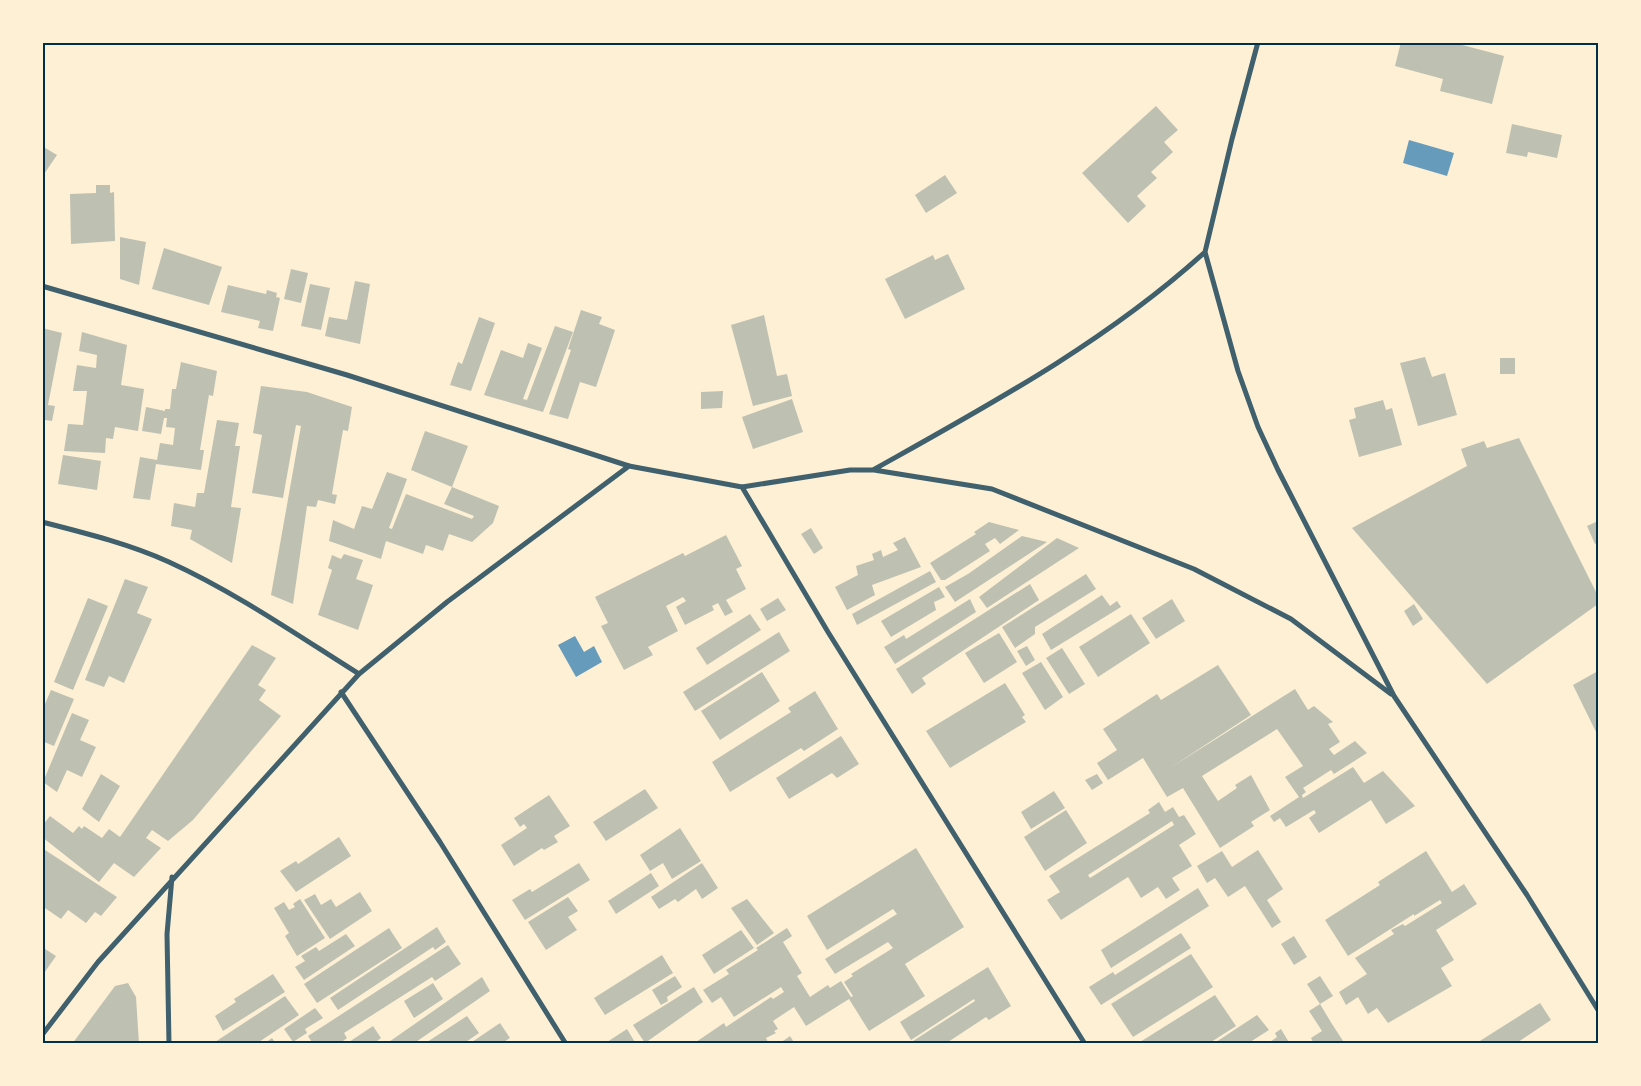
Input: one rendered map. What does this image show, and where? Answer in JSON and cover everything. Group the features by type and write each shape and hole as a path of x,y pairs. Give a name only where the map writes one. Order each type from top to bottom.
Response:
{"street":[{"path":"1258,42 1205,252 1238,371 1258,427 1394,696 1526,895 1598,1010"},
{"path":"873,470 1044,372 1165,288 1205,252"},
{"path":"43,286 347,375 629,466 742,487 850,470 873,470 992,489 1194,569 1290,619 1394,696"},
{"path":"42,1035 98,962 172,877 359,674 447,602 629,466"},
{"path":"742,487 843,657 1085,1044"},
{"path":"42,522 92,535 169,562 243,602 359,674"},
{"path":"341,692 435,834 566,1044"},
{"path":"169,1044 168,934 172,877"}],"water":[{"path":"1409,140 1454,153 1447,176 1403,163"},
{"path":"575,636 584,652 594,646 602,662 576,677 558,645"}],"building":[{"path":"1401,42 1451,42 1504,56 1492,104 1440,91 1443,79 1395,66"},
{"path":"1156,106 1178,130 1164,142 1173,152 1151,172 1157,178 1137,196 1146,206 1128,223 1082,173"},
{"path":"1512,124 1562,135 1557,158 1528,152 1527,157 1506,153"},
{"path":"42,146 57,155 42,177"},
{"path":"945,175 957,193 926,213 915,195"},
{"path":"96,185 110,185 110,193 114,192 115,241 71,244 70,194 96,193"},
{"path":"120,237 146,242 139,285 120,279"},
{"path":"164,248 222,267 209,305 152,289"},
{"path":"948,254 965,289 905,319 885,279 933,255 935,260"},
{"path":"291,269 308,273 301,303 284,299"},
{"path":"355,281 370,284 360,344 325,336 329,317 347,320"},
{"path":"310,284 330,288 321,330 301,326"},
{"path":"228,285 266,294 267,290 277,293 276,297 280,298 273,331 258,328 260,321 221,312"},
{"path":"581,310 602,317 599,324 615,330 596,387 580,382 568,419 549,414 571,350 568,349"},
{"path":"764,315 777,376 787,374 792,396 753,406 731,325"},
{"path":"479,317 495,323 471,391 450,385 458,362 462,364"},
{"path":"555,326 573,332 543,412 484,395 501,350 523,358 528,343 542,348 523,399 527,400"},
{"path":"42,328 62,333 48,405 55,406 52,421 45,420 44,431"},
{"path":"82,332 127,345 121,385 144,389 138,431 115,427 113,439 106,438 105,453 64,451 68,424 83,425 87,391 73,391 77,365 96,368 97,355 79,351"},
{"path":"1425,357 1432,377 1445,373 1457,415 1418,426 1400,363"},
{"path":"1500,358 1515,358 1515,374 1500,374"},
{"path":"181,362 217,371 213,396 209,395 200,450 204,450 201,470 156,464 150,500 133,498 140,457 157,460 160,443 173,445 175,428 166,427 167,418 164,418 161,434 142,431 146,407 165,411 165,409 170,409 172,389 176,389"},
{"path":"261,386 307,392 352,407 348,431 343,430 332,494 337,495 335,504 318,500 316,507 307,506 293,604 271,595 301,426 296,425 283,498 252,493 262,435 253,433"},
{"path":"723,391 722,408 701,409 701,392"},
{"path":"792,399 803,432 753,449 742,417"},
{"path":"1383,400 1386,410 1392,408 1402,445 1359,457 1349,420 1356,418 1354,408"},
{"path":"217,420 239,423 235,446 240,446 231,507 241,508 232,563 190,539 192,530 171,526 174,503 195,507 197,493 204,493"},
{"path":"425,431 468,446 452,487 411,470"},
{"path":"1519,438 1598,596 1598,604 1487,684 1352,528 1467,466 1461,449 1484,441 1487,448"},
{"path":"63,455 101,461 97,490 58,484"},
{"path":"387,472 407,479 389,528 392,529 406,494 472,519 474,516 444,504 452,487 499,506 493,523 472,542 449,534 443,551 426,545 423,554 386,541 381,559 329,541 333,520 354,529 362,506 372,509"},
{"path":"1598,521 1598,542 1595,544 1587,526"},
{"path":"989,522 1019,530 1000,544 995,538 985,544 990,551 945,580 941,580 930,563 976,534 974,532"},
{"path":"811,528 823,548 814,554 801,534"},
{"path":"726,535 742,566 736,569 746,589 726,600 733,612 725,616 718,603 712,606 714,610 685,625 676,607 686,601 683,597 666,606 678,631 648,647 653,655 624,670 601,626 608,623 595,597 683,553 685,556"},
{"path":"1022,536 1047,542 955,602 945,587 968,574"},
{"path":"905,537 921,567 872,585 875,595 847,610 835,587 858,575 856,566 874,560 872,554 881,550 883,557 898,550 893,543"},
{"path":"1057,538 1079,548 987,608 979,597"},
{"path":"344,554 363,560 356,579 373,585 358,630 318,615 332,570 328,568 332,555 341,559"},
{"path":"930,571 936,582 857,625 852,614"},
{"path":"1086,574 1096,589 1035,627 1035,634 1015,648 1002,627"},
{"path":"125,579 148,587 137,613 152,619 124,683 109,676 104,687 85,680"},
{"path":"1030,584 1039,600 922,678 926,684 912,694 896,669"},
{"path":"939,587 945,597 934,602 936,610 891,637 881,621"},
{"path":"1102,595 1110,606 1117,601 1121,607 1051,650 1042,634"},
{"path":"88,598 108,606 73,690 54,682"},
{"path":"778,598 786,610 767,621 760,609"},
{"path":"970,599 976,612 895,664 884,647 904,635 906,639"},
{"path":"1172,599 1185,621 1156,639 1142,618"},
{"path":"1414,604 1423,619 1413,626 1404,611"},
{"path":"750,614 761,630 707,665 696,648"},
{"path":"1131,614 1150,643 1098,677 1079,647"},
{"path":"779,632 790,651 695,711 683,692"},
{"path":"999,633 1017,662 984,683 965,653"},
{"path":"252,645 276,658 258,685 266,690 259,700 281,716 193,820 168,841 152,830 146,838 161,848 134,877 114,863 99,882 42,837 42,826 50,816 73,833 79,826 82,829 84,826 102,838 109,829 120,837"},
{"path":"1027,646 1035,660 1026,666 1017,651"},
{"path":"1062,648 1085,684 1069,694 1046,658"},
{"path":"1041,662 1063,697 1045,710 1022,673"},
{"path":"1218,665 1251,715 1170,768 1295,689 1308,710 1314,706 1333,722 1328,724 1340,742 1329,749 1334,755 1355,741 1367,753 1334,774 1331,770 1303,788 1306,792 1302,795 1303,798 1353,767 1364,783 1383,771 1415,806 1386,824 1371,800 1319,833 1309,818 1316,813 1314,810 1286,827 1280,818 1274,822 1270,816 1299,797 1285,777 1303,766 1277,729 1202,776 1218,801 1237,788 1235,785 1251,775 1270,810 1251,822 1254,826 1220,848 1183,788 1167,797 1143,758 1108,780 1097,763 1117,750 1103,729 1157,694 1161,700"},
{"path":"1598,671 1598,731 1596,732 1573,685"},
{"path":"762,672 780,701 720,740 701,711"},
{"path":"1005,683 1025,715 1022,717 1026,722 950,768 926,731"},
{"path":"51,690 74,699 54,746 42,741 42,711"},
{"path":"815,691 838,729 804,751 801,748 730,792 712,762 791,712 788,708"},
{"path":"72,713 89,720 80,740 96,747 82,777 67,770 57,792 43,782"},
{"path":"841,736 859,764 837,778 832,773 789,799 776,778"},
{"path":"101,774 120,786 99,822 82,809"},
{"path":"1097,774 1103,783 1092,790 1085,780"},
{"path":"645,789 658,808 606,841 593,822"},
{"path":"1054,791 1065,808 1031,829 1021,812"},
{"path":"549,795 570,826 554,836 558,842 544,850 542,848 514,866 501,845 527,828 524,824 520,827 514,818"},
{"path":"1159,802 1165,812 1173,807 1179,817 1184,815 1196,834 1179,845 1192,866 1172,878 1180,890 1166,899 1158,887 1141,898 1128,877 1061,920 1047,900 1060,892 1049,876 1150,813 1148,810","holes":["1172,821 1174,825 1090,878 1088,875"]},
{"path":"1066,810 1087,843 1045,871 1024,837"},
{"path":"680,828 701,861 672,879 663,863 650,871 640,855"},
{"path":"339,837 351,856 296,892 280,871 296,861 298,864"},
{"path":"42,848 117,897 101,916 95,912 86,923 68,910 61,919 42,906"},
{"path":"916,848 964,927 905,964 925,996 869,1031 849,999 806,1026 794,1007 773,1021 778,1029 774,1031 776,1033 766,1038 769,1044 693,1044 724,1023 726,1027 771,997 773,999 784,992 781,987 734,1017 721,997 712,1003 703,990 729,974 726,970 758,950 756,948 787,928 792,936 783,942 802,973 797,976 810,997 828,985 830,988 841,981 851,997 853,996 844,982 853,976 851,974 893,948 888,942 835,974 825,959 897,914 893,909 827,950 807,916"},
{"path":"1258,850 1283,889 1267,900 1281,922 1272,928 1245,886 1228,897 1215,878 1207,883 1197,866 1222,851 1232,867"},
{"path":"1426,851 1452,892 1464,884 1477,904 1436,930 1454,960 1441,968 1452,986 1388,1023 1377,1008 1368,1014 1358,997 1346,1005 1339,992 1367,974 1355,958 1394,934 1391,930 1403,924 1405,926 1442,903 1440,900 1414,916 1414,914 1348,956 1325,920 1380,885 1378,882"},
{"path":"579,863 590,880 525,920 512,900 530,889 532,892"},
{"path":"702,863 718,888 702,899 696,889 678,902 675,899 659,909 651,897"},
{"path":"651,873 659,886 616,914 608,901"},
{"path":"1198,888 1209,906 1111,968 1101,950"},
{"path":"360,892 372,911 330,939 304,900 315,894 321,905 331,899 336,907"},
{"path":"568,897 578,911 568,917 577,930 546,950 528,922"},
{"path":"300,899 325,938 297,956 285,936 289,933 274,908 284,902 289,910 295,907 293,904"},
{"path":"747,899 774,933 757,945 731,908"},
{"path":"437,927 446,942 435,950 433,947 338,1010 330,998"},
{"path":"389,928 402,948 317,1003 304,984"},
{"path":"741,930 754,948 714,974 702,955"},
{"path":"1181,933 1191,948 1101,1005 1089,987 1113,972 1115,975"},
{"path":"346,934 355,946 304,980 295,967 305,961 301,956 316,947 319,951"},
{"path":"1294,936 1307,957 1294,965 1281,944"},
{"path":"448,945 461,964 435,981 432,977 344,1033 347,1038 339,1044 313,1044 308,1036"},
{"path":"42,947 56,956 42,976"},
{"path":"1191,954 1213,987 1133,1037 1111,1004"},
{"path":"662,955 673,973 605,1015 594,998"},
{"path":"988,967 1011,1006 989,1020 986,1017 945,1044 915,1044 913,1041 975,1001 974,999 911,1040 900,1022"},
{"path":"273,974 285,992 223,1031 215,1016 236,1002 234,999"},
{"path":"675,976 682,987 667,997 668,1001 661,1005 652,990"},
{"path":"1320,976 1333,996 1320,1004 1307,984"},
{"path":"482,977 490,991 413,1044 386,1044"},
{"path":"128,983 136,997 139,1044 72,1044 115,986"},
{"path":"433,983 443,999 414,1018 404,1001"},
{"path":"694,987 703,1002 645,1043 633,1025"},
{"path":"1215,995 1236,1026 1208,1044 1141,1044 1140,1042"},
{"path":"285,996 299,1015 256,1044 212,1044"},
{"path":"1540,1003 1551,1020 1515,1044 1475,1044"},
{"path":"1320,1004 1345,1044 1314,1044 1311,1038 1322,1031 1309,1011"},
{"path":"315,1008 323,1018 305,1029 307,1033 293,1042 284,1029"},
{"path":"1257,1015 1269,1030 1247,1044 1213,1044"},
{"path":"467,1016 479,1033 463,1044 424,1044"},
{"path":"500,1023 510,1038 501,1044 469,1044"},
{"path":"373,1026 381,1038 373,1044 346,1044"},
{"path":"627,1029 636,1044 604,1044"},
{"path":"1281,1029 1290,1044 1267,1044 1277,1037 1275,1033"},
{"path":"790,1036 795,1044 778,1044 786,1039"},
{"path":"272,1038 276,1044 264,1044"}]}
